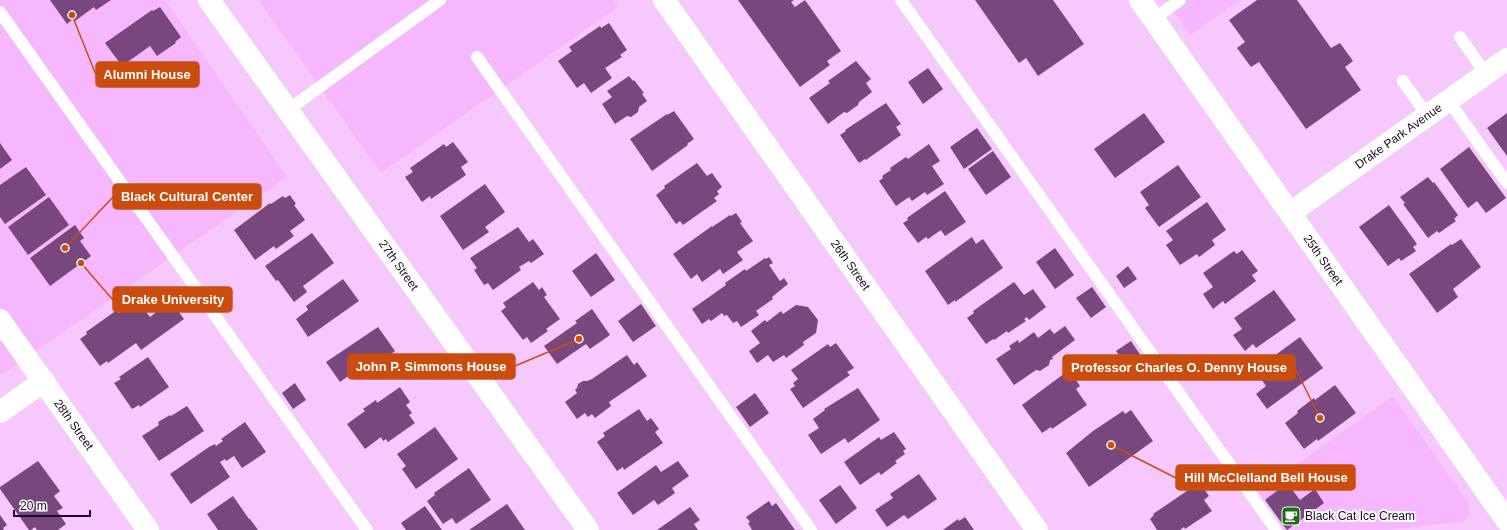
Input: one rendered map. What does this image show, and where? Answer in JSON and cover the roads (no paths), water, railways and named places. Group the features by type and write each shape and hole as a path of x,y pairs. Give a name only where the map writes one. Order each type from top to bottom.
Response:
{"street":[{"name":"27th Street","path":"209,0 588,530"},
{"name":"26th Street","path":"664,0 1037,530"},
{"name":"25th Street","path":"1140,0 1507,520"},
{"name":"Drake Park Avenue","path":"1290,213 1507,59"},
{"name":"28th Street","path":"0,320 148,530"},
{"path":"0,412 44,381"}],"lane":[{"path":"288,110 440,0"},
{"path":"901,0 1276,530"},
{"path":"1154,19 1180,0"},
{"path":"0,12 367,530"},
{"path":"1460,37 1486,74"},
{"path":"477,57 811,530"},
{"path":"1403,81 1427,115"},
{"path":"1448,100 1507,183"}],"place":[{"name":"Alumni House","path":"72,15"},
{"name":"Black Cultural Center","path":"65,248"},
{"name":"Drake University","path":"81,263"},
{"name":"John P. Simmons House","path":"579,339"},
{"name":"Professor Charles O. Denny House","path":"1320,418"},
{"name":"Hill McClelland Bell House","path":"1111,445"},
{"name":"Black Cat Ice Cream","path":"1291,516"}]}
